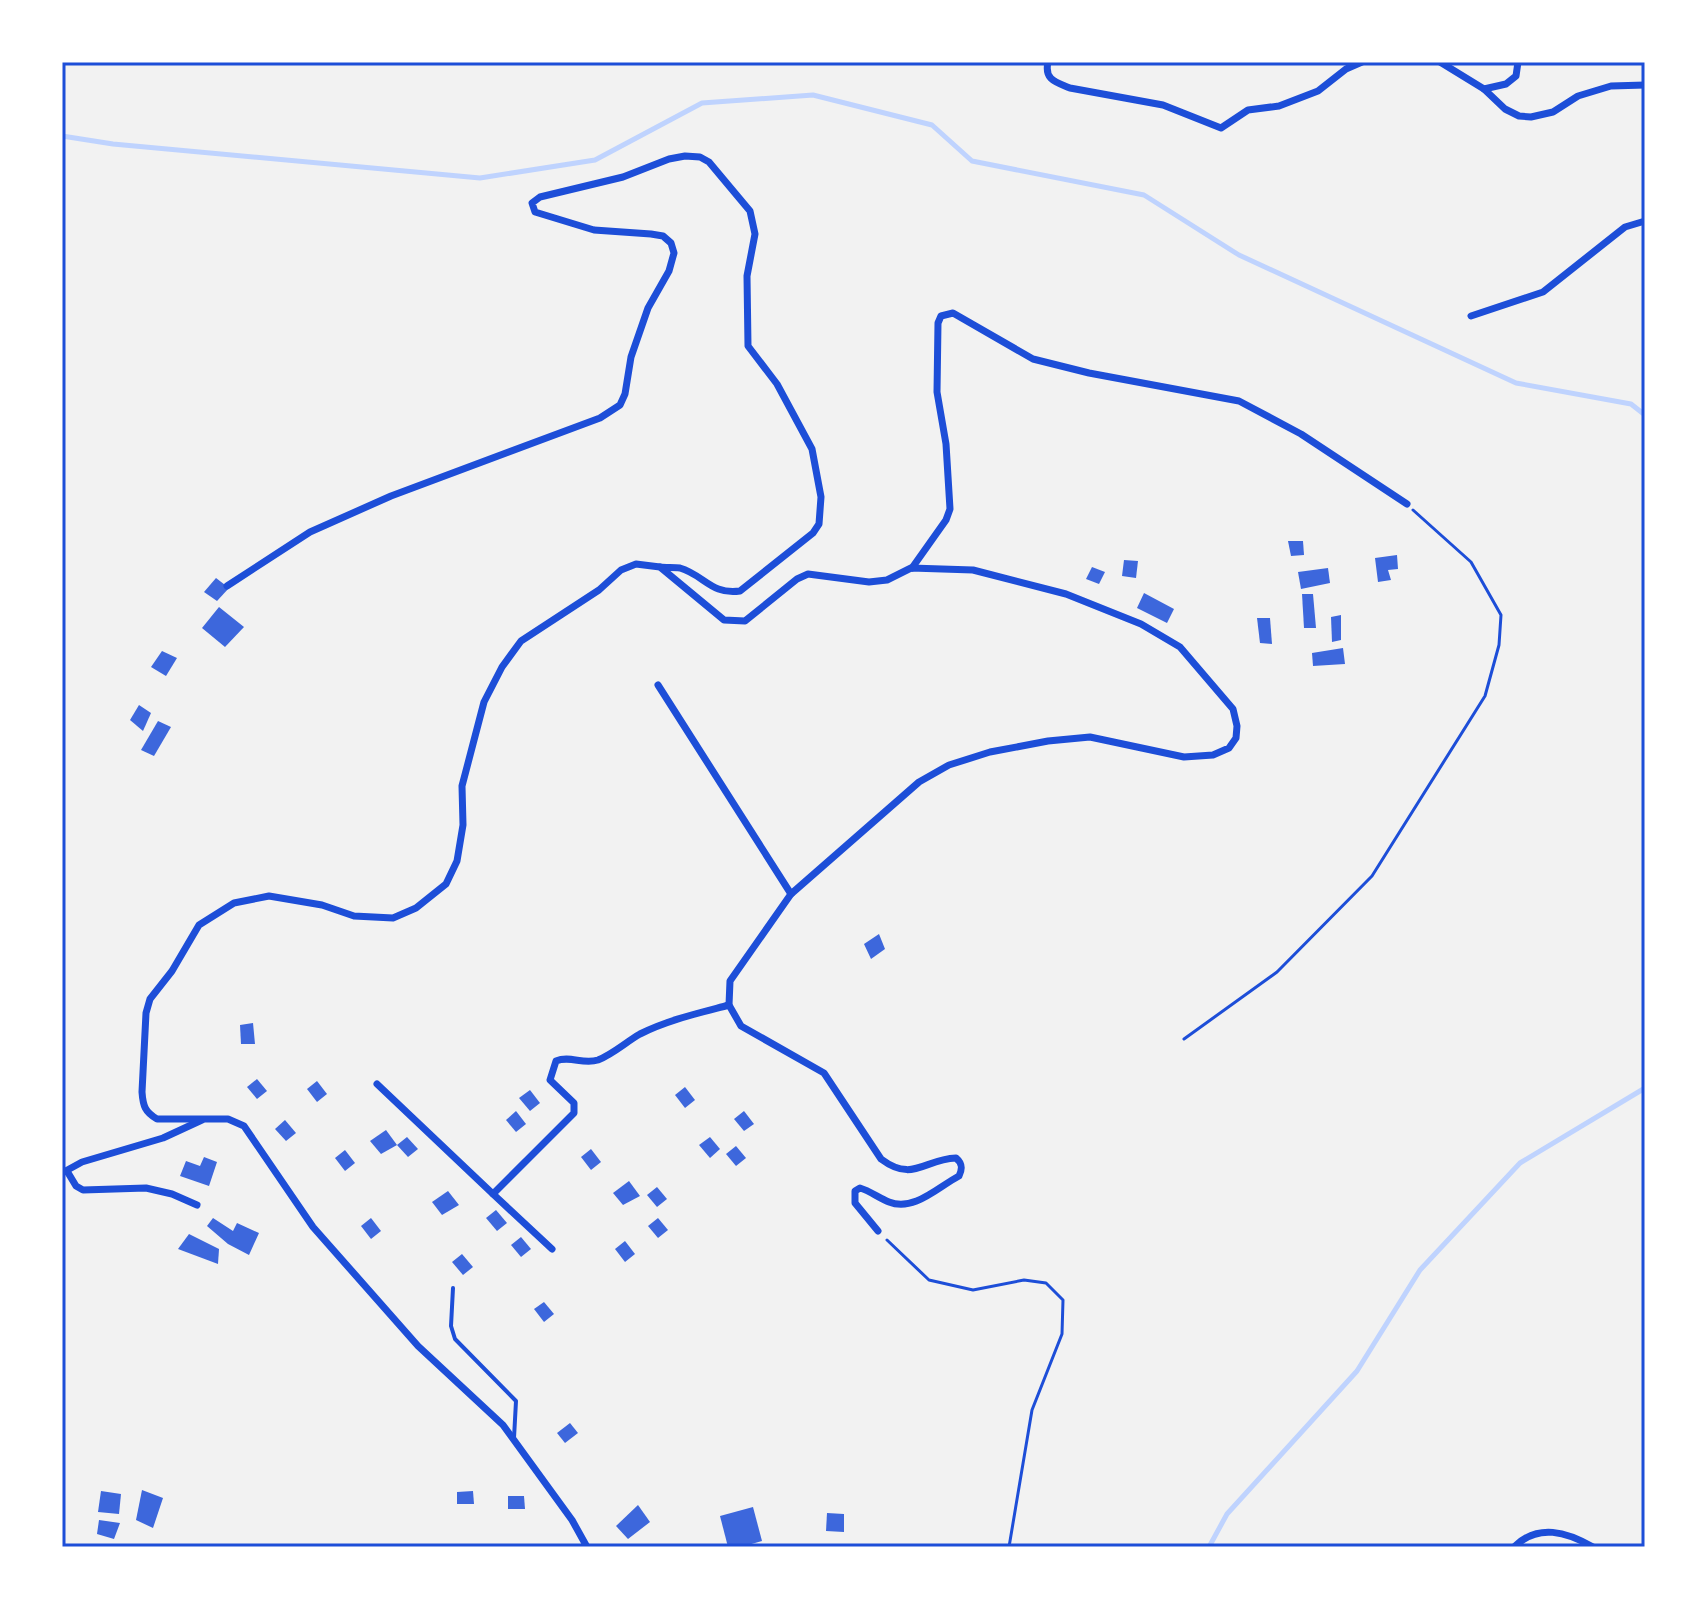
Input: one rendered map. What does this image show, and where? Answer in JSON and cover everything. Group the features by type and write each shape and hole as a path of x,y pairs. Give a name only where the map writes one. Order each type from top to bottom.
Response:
{"street":[{"path":"1048,62 1046,73 1049,78 1070,88 1163,105 1221,128 1248,110 1279,106 1318,91 1346,69 1362,62"},
{"path":"1440,62 1484,89 1505,109 1519,116 1553,112 1578,96 1611,86 1645,85"},
{"path":"1484,89 1506,84 1516,76 1518,62"},
{"path":"227,586 310,532 391,496 600,418 620,405 625,394 631,357 648,308 669,271 674,253 671,243 663,236 594,230 535,212 532,203 540,197 623,177 685,156 700,157 709,162 750,211 755,234 747,276 748,346 777,384 812,449 820,509 819,524 813,533 740,591 716,589 681,568 636,564 621,570 599,590 521,641 502,667 484,702 467,757 462,786 463,825 457,861 446,884 416,908 393,918 354,916 322,905 269,896 234,903 199,925 172,971 150,999 146,1013 142,1092 148,1113 157,1119 228,1119 244,1126 313,1227 418,1346 503,1425 572,1520 587,1547"},
{"path":"1471,316 1543,292 1625,227 1645,221"},
{"path":"660,567 705,606 724,620 733,622 745,621 797,579 808,574 869,582 887,580 911,568 946,520 950,509 946,444 937,392 938,323 941,316 953,313 1033,359 1089,373 1239,401 1301,434 1407,504"},
{"path":"878,1231 855,1203 855,1191 860,1188 888,1202 911,1205 959,1176 961,1162 956,1158 946,1158 916,1170 894,1168 881,1159 824,1073 741,1026 729,1005 730,981 791,894 919,782 949,765 990,752 1090,737 1184,757 1213,755 1229,748 1236,738 1237,726 1233,709 1180,647 1141,624 1066,594 973,570 911,568"},
{"path":"658,685 791,894"},
{"path":"493,1194 574,1113 574,1103 550,1080 556,1061 565,1058 595,1061 640,1034 671,1021 729,1005"},
{"path":"377,1084 552,1249"},
{"path":"197,1205 172,1194 146,1188 83,1190 64,1172 82,1162 163,1138 207,1118"},
{"path":"1514,1547 1531,1536 1551,1532 1572,1534 1593,1547"}],"lane":[{"path":"453,1288 451,1326 455,1339 516,1401 514,1441"}],"path":[{"path":"1184,1039 1277,972 1372,876 1485,696 1499,645 1501,615 1471,562 1407,504"},
{"path":"878,1231 929,1280 973,1290 1024,1280 1046,1283 1063,1300 1062,1334 1032,1410 1009,1547"}],"building":[{"path":"1288,541 1303,541 1304,555 1291,556"},
{"path":"1397,555 1398,569 1388,570 1391,580 1378,582 1375,558"},
{"path":"1124,560 1138,561 1136,578 1122,576"},
{"path":"1092,567 1105,572 1099,584 1086,579"},
{"path":"1328,568 1330,583 1301,589 1298,572"},
{"path":"216,578 229,588 217,601 204,592"},
{"path":"1144,593 1174,609 1167,623 1137,608"},
{"path":"1302,594 1313,594 1316,628 1304,628"},
{"path":"219,607 244,627 225,647 202,628"},
{"path":"1341,615 1341,640 1332,642 1331,617"},
{"path":"1257,618 1270,618 1272,644 1260,643"},
{"path":"1343,648 1345,664 1313,666 1312,653"},
{"path":"162,651 177,658 166,676 151,667"},
{"path":"139,705 151,713 143,731 130,720"},
{"path":"158,721 171,727 154,756 141,750"},
{"path":"879,934 885,949 871,959 864,944"},
{"path":"253,1023 255,1044 241,1044 240,1025"},
{"path":"257,1079 267,1091 257,1099 247,1087"},
{"path":"317,1081 327,1094 317,1102 307,1089"},
{"path":"685,1087 695,1100 685,1108 675,1095"},
{"path":"530,1090 540,1103 530,1111 519,1098"},
{"path":"516,1111 526,1124 516,1132 506,1120"},
{"path":"744,1111 754,1124 744,1131 734,1119"},
{"path":"285,1120 296,1133 286,1141 275,1129"},
{"path":"386,1130 397,1145 381,1154 370,1141"},
{"path":"407,1137 418,1149 408,1157 397,1145"},
{"path":"710,1137 720,1149 710,1158 699,1145"},
{"path":"736,1146 746,1158 736,1166 726,1154"},
{"path":"591,1149 601,1162 591,1170 581,1157"},
{"path":"345,1150 355,1163 345,1171 335,1158"},
{"path":"204,1157 217,1162 209,1186 180,1176 186,1161 200,1166"},
{"path":"629,1181 640,1196 623,1205 613,1193"},
{"path":"657,1187 667,1199 657,1207 647,1195"},
{"path":"448,1191 459,1205 442,1215 432,1202"},
{"path":"496,1210 507,1223 497,1231 486,1218"},
{"path":"213,1218 233,1231 237,1223 259,1233 249,1255 228,1244 207,1226"},
{"path":"371,1218 381,1231 371,1239 361,1226"},
{"path":"658,1218 668,1230 658,1238 648,1226"},
{"path":"189,1234 219,1249 218,1264 178,1249"},
{"path":"521,1237 531,1249 521,1257 511,1245"},
{"path":"625,1241 635,1254 625,1262 615,1249"},
{"path":"462,1254 473,1267 463,1275 452,1262"},
{"path":"544,1302 554,1314 544,1322 534,1309"},
{"path":"570,1423 578,1433 565,1443 557,1433"},
{"path":"142,1490 163,1498 153,1528 136,1520"},
{"path":"101,1491 121,1494 119,1514 98,1512"},
{"path":"473,1491 474,1504 457,1504 457,1492"},
{"path":"508,1496 524,1496 525,1509 508,1509"},
{"path":"638,1505 650,1522 628,1539 616,1526"},
{"path":"753,1507 762,1541 728,1547 720,1516"},
{"path":"827,1513 844,1514 844,1532 826,1531"},
{"path":"99,1520 120,1523 114,1539 97,1534"}],"waterway":[{"path":"62,136 113,144 480,178 595,160 702,103 813,95 932,125 972,161 1144,195 1239,255 1516,383 1631,404 1645,415"},
{"path":"1209,1547 1227,1514 1357,1371 1420,1270 1520,1163 1645,1088"}]}
